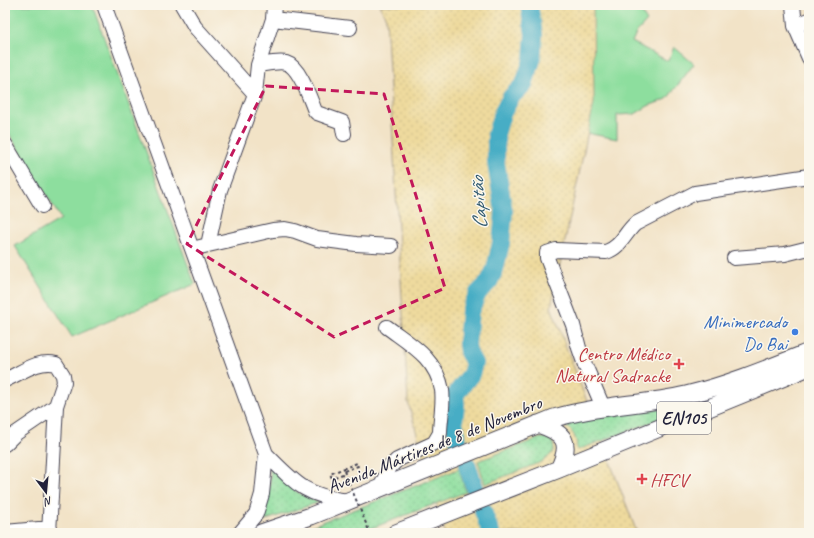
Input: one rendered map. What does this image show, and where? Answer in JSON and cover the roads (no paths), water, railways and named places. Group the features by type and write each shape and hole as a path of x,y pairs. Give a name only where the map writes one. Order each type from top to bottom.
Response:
{"main road":[{"name":"Avenida Mártires de 8 de Novembro","path":"261,533 311,516 538,424 572,413 686,395 744,377 809,352"},
{"name":"EN105","path":"396,533 559,469 809,367"},
{"path":"538,424 557,432 564,440 566,448 565,457 559,469"}],"street":[{"path":"104,5 266,454 294,483 309,492 329,499 348,501"},
{"path":"182,5 204,37 255,94"},
{"path":"793,5 796,26 809,58"},
{"path":"208,245 220,190 255,94 258,65 273,12 350,28"},
{"path":"796,26 809,20"},
{"path":"258,65 284,62 292,66 305,85 315,111 342,122 344,134"},
{"path":"5,144 42,206"},
{"path":"604,407 585,365 579,348 574,325 547,258 547,253 556,250 606,252 614,249 628,230 635,224 695,193 809,176"},
{"path":"192,249 273,230 285,229 317,239 356,244 391,246"},
{"path":"734,258 785,254 809,248"},
{"path":"380,488 390,466 397,460 434,443 437,439 440,434 442,391 439,380 430,361 423,353 387,327"},
{"path":"5,380 37,364 49,362 56,364 63,374 64,382 56,406 49,530 5,532"},
{"path":"5,444 15,434 56,406"},
{"path":"240,533 256,514 262,494 266,454"}],"waterway":[{"name":"Capitão","path":"458,441 454,421 456,405 455,395 471,374 474,363 468,352 467,344 470,311 478,293 489,282 495,269 501,243 504,212 496,163 496,134 502,114 511,97 524,84 532,60 534,34 529,5"},
{"name":"Capitão","path":"467,465 475,488"},
{"name":"Capitão","path":"483,511 491,533"}],"place":[{"name":"Minimercado Do Bai","path":"795,332"},
{"name":"Centro Médico Natural Sadracke","path":"679,364"},
{"name":"HFCV","path":"642,479"}]}
